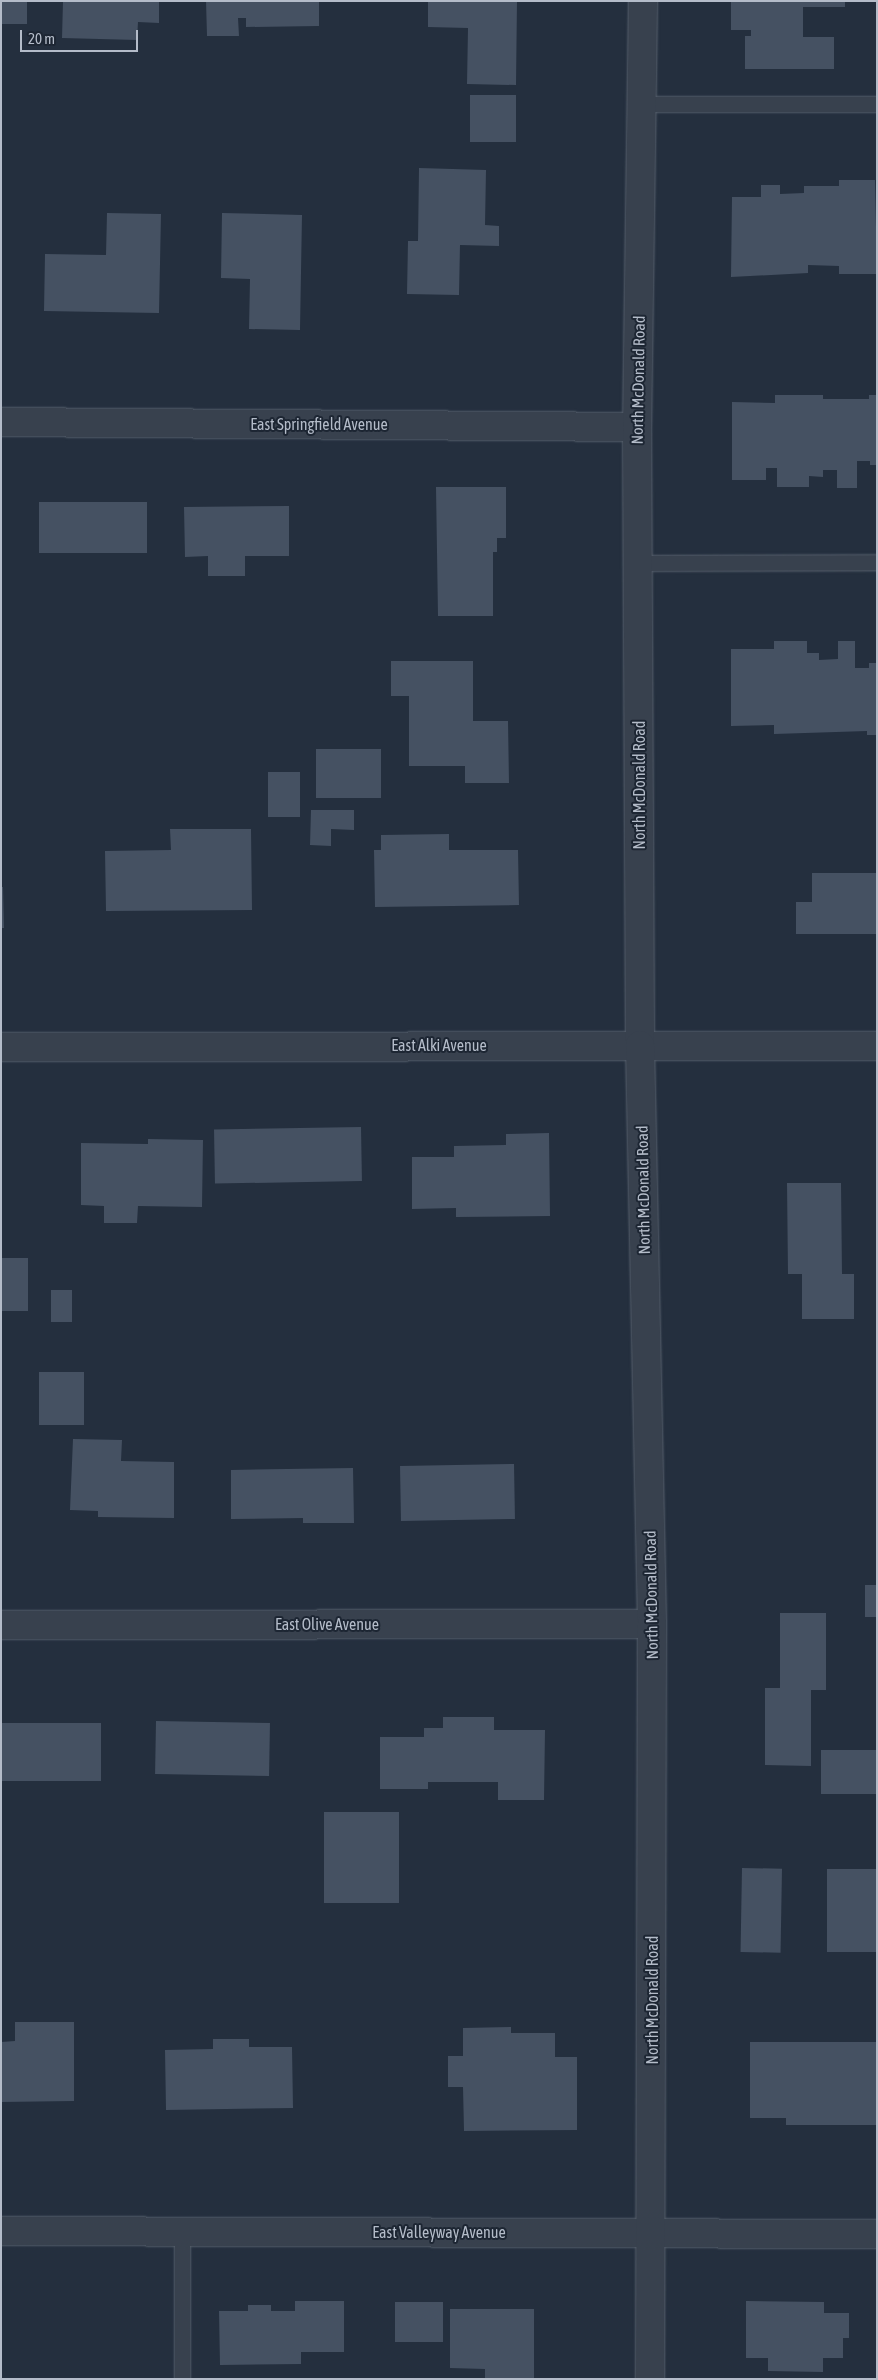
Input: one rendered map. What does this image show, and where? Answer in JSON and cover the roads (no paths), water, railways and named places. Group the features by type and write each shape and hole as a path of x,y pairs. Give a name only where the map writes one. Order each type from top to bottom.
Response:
{"street":[{"name":"North McDonald Road","path":"643,1 637,426 640,1045 652,1624 652,2233 650,2379"},
{"name":"East Springfield Avenue","path":"1,422 637,426"},
{"name":"East Alki Avenue","path":"1,1047 877,1046"},
{"name":"East Olive Avenue","path":"1,1625 652,1624"},
{"name":"East Valleyway Avenue","path":"1,2230 877,2234"}],"lane":[{"path":"642,104 877,104"},
{"path":"638,563 877,562"},
{"path":"182,2231 182,2379"}]}
